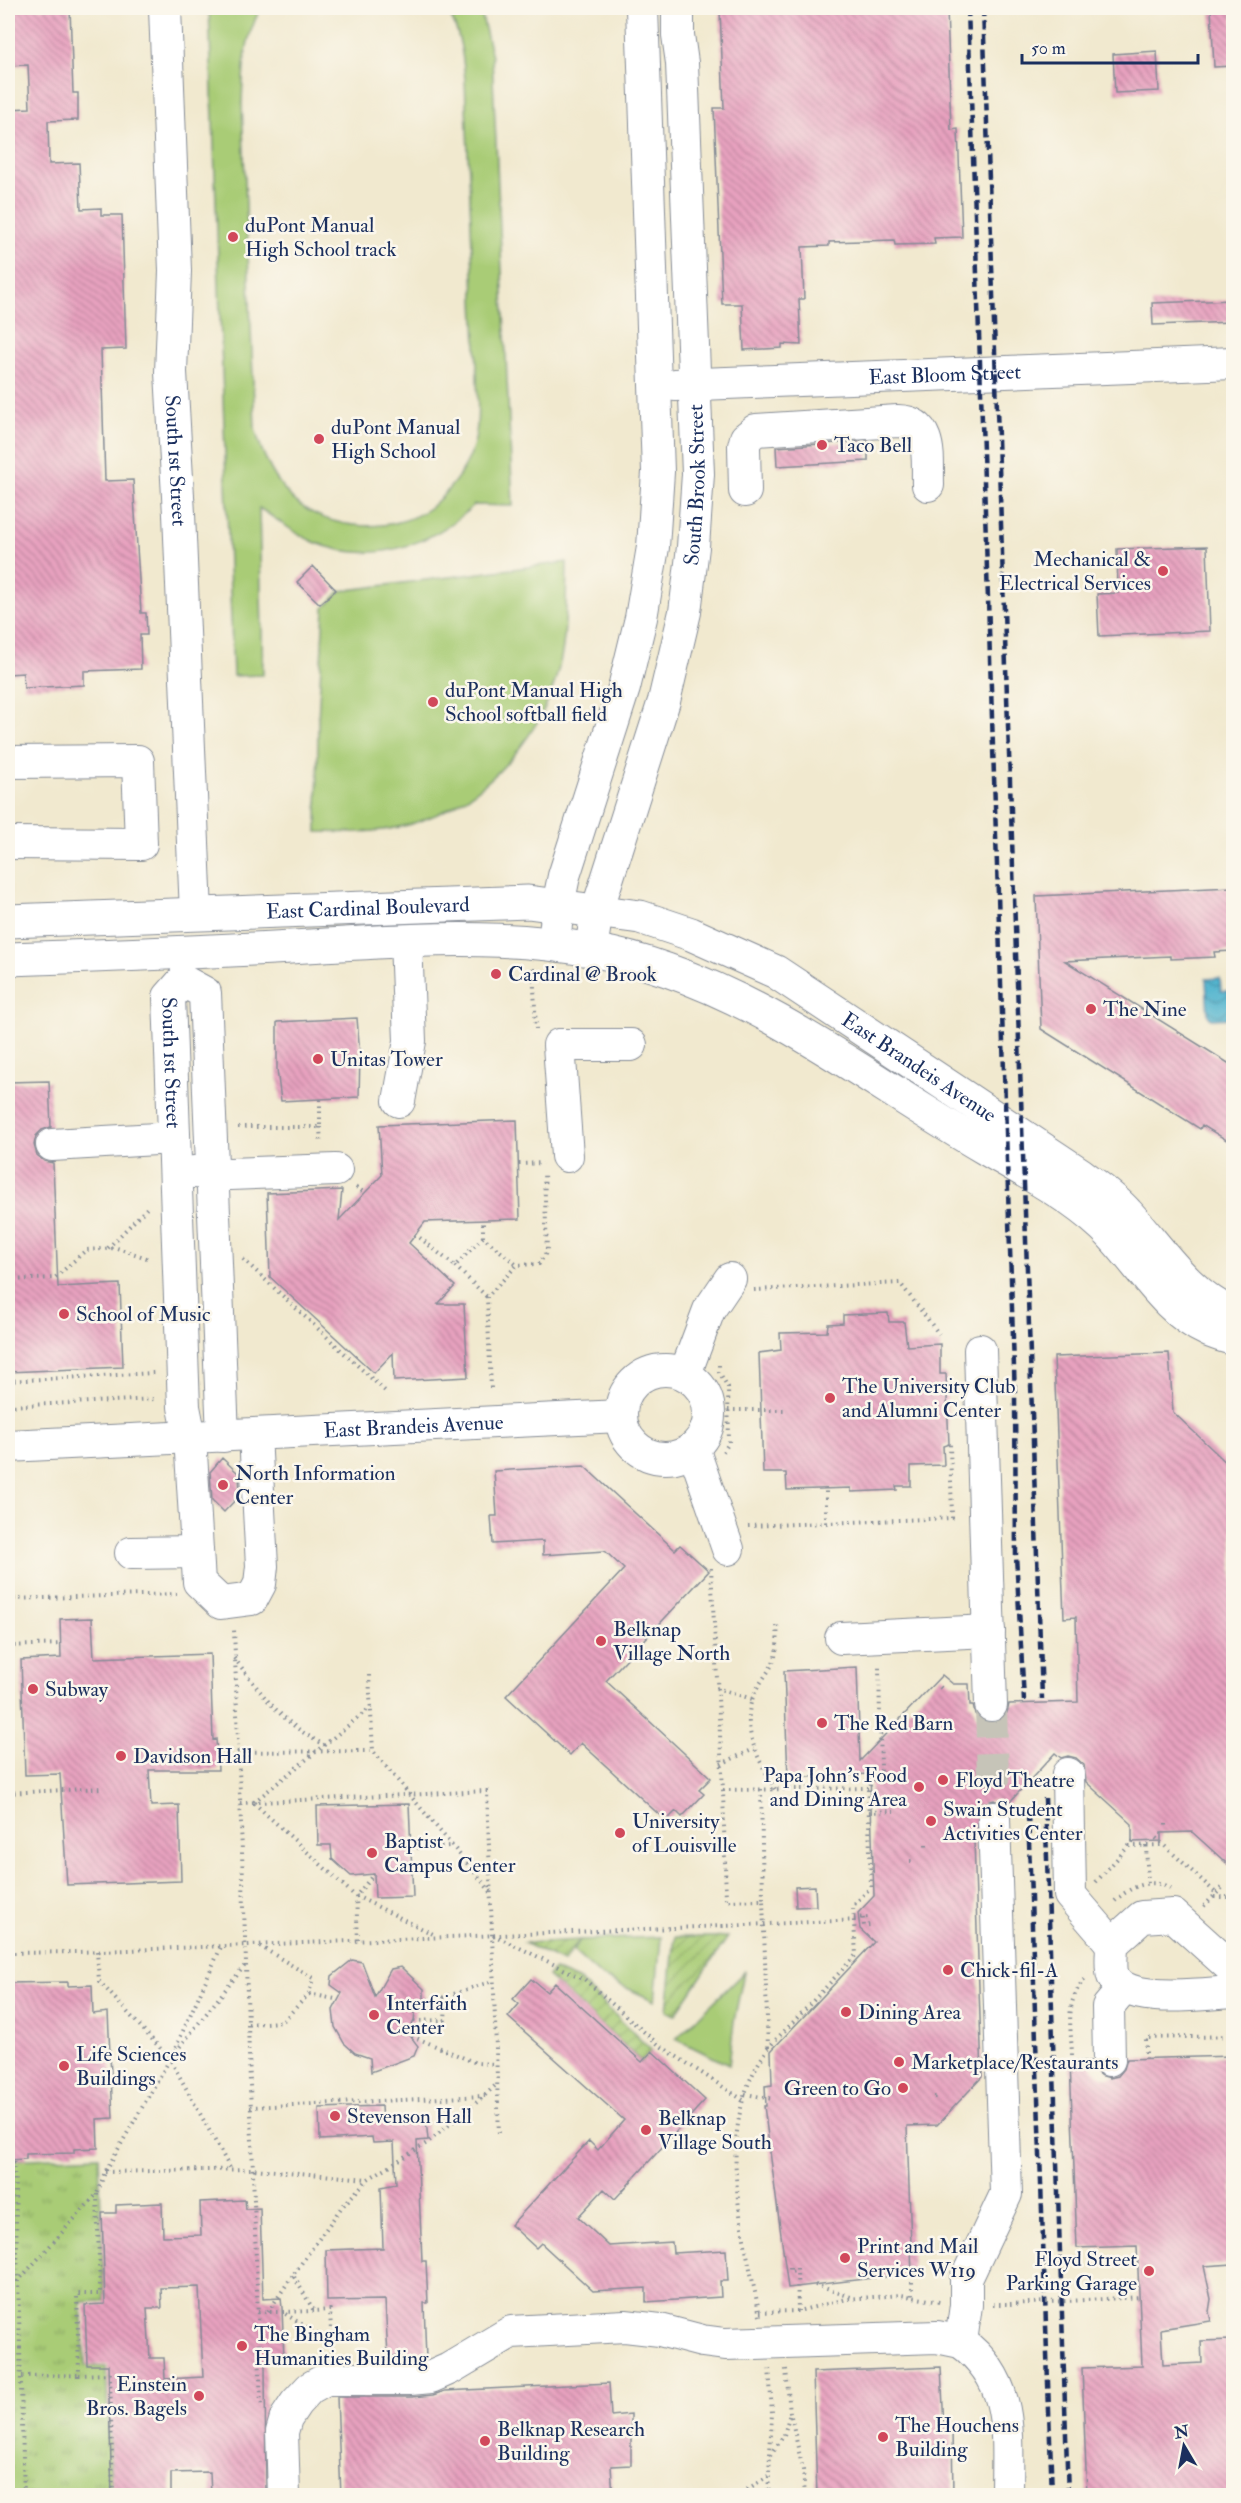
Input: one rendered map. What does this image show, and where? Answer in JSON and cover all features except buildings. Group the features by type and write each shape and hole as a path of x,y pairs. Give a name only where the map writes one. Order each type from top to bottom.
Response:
{"main road":[{"name":"East Cardinal Boulevard","path":"8,921 528,902 558,905"},
{"name":"East Brandeis Avenue","path":"558,905 640,917 691,934 776,972 1080,1174 1125,1211 1186,1281 1220,1307 1227,1333"},
{"name":"East Cardinal Boulevard","path":"8,959 182,968 405,940 518,940 544,955"},
{"name":"East Brandeis Avenue","path":"544,955 591,949 666,969 735,998 779,1021 1082,1208 1111,1234 1172,1303 1227,1333"}],"street":[{"name":"South 1st Street","path":"165,8 175,271 171,372 187,913 182,968 169,997 184,1407 207,1436"},
{"name":"South Brook Street","path":"544,955 564,876 624,688 641,618 652,547 658,472 642,8"},
{"name":"South Brook Street","path":"591,949 597,912 664,701 685,612 698,491 678,8"},
{"name":"East Bloom Street","path":"656,386 1233,363"},
{"path":"745,491 744,446 746,438 756,430 898,421 915,424 925,435 928,485"},
{"path":"8,762 138,761 141,844 8,843"},
{"path":"399,1101 411,1041 405,940"},
{"name":"South 1st Street","path":"182,968 205,993 213,1173 207,1436"},
{"path":"551,1156 559,1045 631,1045"},
{"path":"52,1145 174,1138"},
{"path":"176,1170 213,1173 336,1170"},
{"path":"685,1374 709,1310 739,1285"},
{"path":"980,1350 973,1580 988,1631 991,1705"},
{"path":"697,1460 681,1455 667,1458 653,1456 640,1451 623,1429 615,1426 627,1390 641,1377 659,1370 673,1370 685,1374 697,1383 705,1395 709,1409 708,1424 702,1437 697,1460 728,1546"},
{"name":"East Brandeis Avenue","path":"8,1446 207,1436 472,1432 615,1426"},
{"path":"207,1436 197,1552 199,1582 221,1602 252,1599 260,1584 262,1566 255,1435"},
{"path":"131,1554 197,1552"},
{"path":"841,1638 988,1631"},
{"path":"1068,1774 1070,1895 1112,1944 1118,1982 1108,2007 1109,2060"},
{"path":"961,2342 966,2305 966,2279 1006,2194 994,1818"},
{"path":"1112,1944 1142,1917 1173,1915 1233,1970"},
{"path":"1118,1982 1153,1996 1233,1992"},
{"path":"284,2496 282,2432 286,2418 310,2388 326,2379 431,2377 449,2369 504,2334 518,2331 625,2326 660,2330 702,2341 725,2344 937,2337 961,2342 982,2358 999,2390 1006,2427 1007,2496"}],"path":[{"path":"537,1035 544,955"},
{"path":"228,1127 320,1127 320,1099"},
{"path":"483,1238 517,1265 539,1264 547,1251 551,1156 519,1164"},
{"path":"148,1196 148,1217"},
{"path":"107,1249 148,1207"},
{"path":"455,1266 483,1238 483,1220"},
{"path":"416,1234 455,1266 487,1297 491,1388"},
{"path":"8,1280 55,1278 86,1250 117,1248 150,1259"},
{"path":"150,1249 150,1271"},
{"path":"234,1251 385,1391"},
{"path":"487,1297 517,1265"},
{"path":"739,1285 900,1283 939,1334"},
{"path":"154,1362 155,1382"},
{"path":"615,1426 640,1466 697,1460 729,1443 728,1387 719,1372 719,1362"},
{"path":"8,1381 154,1373"},
{"path":"8,1406 155,1400 155,1391"},
{"path":"728,1410 784,1410"},
{"path":"763,1900 726,1901 723,1790 716,1688 728,1546 826,1523 952,1518 950,1444"},
{"path":"826,1489 826,1523"},
{"path":"8,1599 181,1594"},
{"path":"234,1619 261,2415"},
{"path":"775,1789 754,1749 750,1724 752,1699 776,1653 777,1624"},
{"path":"8,1647 61,1644"},
{"path":"234,1658 277,1713 290,1725 324,1745"},
{"path":"870,1925 859,1918 853,1906 871,1887 868,1788 881,1770 879,1666"},
{"path":"369,1675 373,1751 491,1893"},
{"path":"716,1688 752,1699"},
{"path":"253,1803 371,1707"},
{"path":"721,1764 754,1749"},
{"path":"237,1752 373,1751"},
{"path":"8,1793 101,1788"},
{"path":"723,1790 868,1788"},
{"path":"760,1790 768,2048"},
{"path":"240,1803 488,1791 499,2135"},
{"path":"253,1803 356,1896 436,1936"},
{"path":"869,1812 894,1811"},
{"path":"1095,1884 1128,1846 1137,1840 1137,1845 1155,1845 1155,1840 1164,1845 1213,1897 1233,1897"},
{"path":"1128,1846 1164,1845"},
{"path":"411,1848 451,1846"},
{"path":"1146,1846 1148,1883"},
{"path":"358,1940 356,1896 374,1874"},
{"path":"1213,1897 1225,1885"},
{"path":"8,1953 220,1947 859,1918"},
{"path":"761,2319 741,2226 738,2198 737,2145 743,2100 750,2078 768,2048 856,1955 859,1918"},
{"path":"492,1935 584,1979 659,2045 743,2100"},
{"path":"248,2024 282,2022 309,1994 313,1978 258,1945"},
{"path":"79,2375 77,2294 100,2294 97,2194 105,2172 171,2059 220,1947"},
{"path":"97,1951 99,1981 171,2059 231,2170"},
{"path":"171,2059 246,1964"},
{"path":"414,2007 493,1981"},
{"path":"309,1994 335,1999"},
{"path":"414,2021 446,2020 446,2004 443,1996"},
{"path":"412,2036 476,2063 496,2064"},
{"path":"1146,2059 1146,2038 1233,2036"},
{"path":"10,2060 11,2085"},
{"path":"268,2312 341,2208 368,2179 427,2143 486,2096 497,2083"},
{"path":"745,2094 773,2099"},
{"path":"250,2107 486,2096"},
{"path":"8,2168 14,2161 24,2496"},
{"path":"105,2172 253,2169 368,2179"},
{"path":"18,2281 97,2194"},
{"path":"8,2262 17,2269"},
{"path":"790,2268 790,2272 797,2270 798,2311"},
{"path":"293,2276 314,2311"},
{"path":"912,2276 912,2296"},
{"path":"815,2285 850,2297 912,2296 948,2304"},
{"path":"994,2304 1142,2297"},
{"path":"760,2312 798,2311 860,2298"},
{"path":"258,2312 330,2310 334,2379"},
{"path":"282,2312 332,2342"},
{"path":"8,2348 20,2348"},
{"path":"785,2360 790,2412 801,2461 805,2496"},
{"path":"768,2361 772,2413 768,2496"},
{"path":"21,2376 110,2374 112,2496"},
{"path":"770,2456 784,2435 790,2412"},
{"path":"737,2496 769,2475"}],"green space":[{"name":"duPont Manual High School track","path":"209,8 261,8 248,43 242,104 255,428 269,467 294,500 325,518 343,523 361,526 380,525 416,516 431,507 446,493 463,470 471,453 477,430 478,406 465,80 460,42 455,25 446,8 480,8 492,57 513,506 474,505 439,531 420,541 378,552 335,549 314,542 259,508 263,675 233,676"},
{"name":"duPont Manual High School softball field","path":"567,562 564,642 555,683 528,737 509,761 463,800 408,825 362,832 317,832 318,720 324,608 340,591"},
{"path":"661,1937 655,2001 601,1976 573,1951 580,1940"},
{"path":"675,1937 728,1937 675,2015 667,2011"},
{"path":"580,1940 563,1962 524,1943"},
{"path":"554,1970 580,1981 652,2051 642,2062 548,1976"},
{"path":"744,1972 734,2021 729,2065 676,2039"},
{"path":"99,2156 104,2301 81,2302 85,2366 106,2367 111,2495 8,2495 8,2160"}],"water":[{"path":"1220,978 1221,991 1230,991 1231,1018 1211,1019 1208,1015 1206,979"}],"tunnel":[{"path":"991,1705 994,1818"}],"railway":[{"path":"968,8 1015,1397 1016,1555 1024,1701"},
{"path":"983,8 1042,1699"},
{"path":"1045,1798 1068,2496"},
{"path":"1028,1813 1052,2496"}],"place":[{"name":"duPont Manual High School track","path":"233,237"},
{"name":"duPont Manual High School","path":"319,439"},
{"name":"Taco Bell","path":"822,445"},
{"name":"Mechanical & Electrical Services","path":"1163,571"},
{"name":"duPont Manual High School softball field","path":"433,702"},
{"name":"Cardinal @ Brook","path":"496,974"},
{"name":"The Nine","path":"1091,1009"},
{"name":"Unitas Tower","path":"318,1059"},
{"name":"School of Music","path":"64,1314"},
{"name":"The University Club and Alumni Center","path":"830,1398"},
{"name":"North Information Center","path":"223,1485"},
{"name":"Belknap Village North","path":"601,1641"},
{"name":"Subway","path":"33,1689"},
{"name":"The Red Barn","path":"822,1723"},
{"name":"Davidson Hall","path":"121,1756"},
{"name":"Floyd Theatre","path":"943,1780"},
{"name":"Papa John's Food and Dining Area","path":"919,1787"},
{"name":"Swain Student Activities Center","path":"931,1821"},
{"name":"University of Louisville","path":"620,1833"},
{"name":"Baptist Campus Center","path":"372,1853"},
{"name":"Chick-fil-A","path":"948,1970"},
{"name":"Dining Area","path":"846,2012"},
{"name":"Interfaith Center","path":"374,2015"},
{"name":"Marketplace/Restaurants","path":"899,2062"},
{"name":"Life Sciences Buildings","path":"64,2066"},
{"name":"Green to Go","path":"903,2088"},
{"name":"Stevenson Hall","path":"335,2116"},
{"name":"Belknap Village South","path":"646,2130"},
{"name":"Print and Mail Services W119","path":"845,2258"},
{"name":"Floyd Street Parking Garage","path":"1149,2271"},
{"name":"The Bingham Humanities Building","path":"242,2346"},
{"name":"Einstein Bros. Bagels","path":"199,2396"},
{"name":"The Houchens Building","path":"883,2437"},
{"name":"Belknap Research Building","path":"485,2441"}]}
